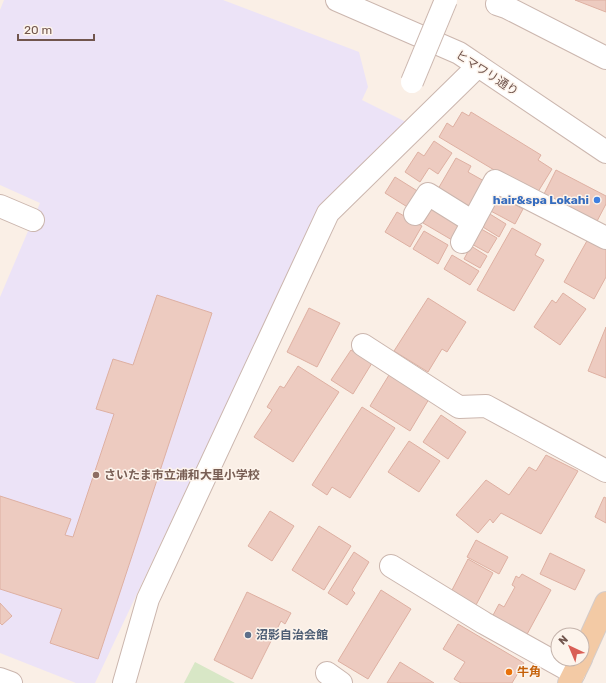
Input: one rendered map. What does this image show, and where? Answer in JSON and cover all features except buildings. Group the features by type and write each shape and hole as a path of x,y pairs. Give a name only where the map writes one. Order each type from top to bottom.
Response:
{"main road":[{"path":"577,668 606,603"}],"street":[{"name":"ヒマワリ通り","path":"337,0 459,53 606,152"},
{"path":"412,82 446,0"},
{"path":"497,4 506,7 606,58"},
{"path":"124,683 148,599 328,213 478,66"},
{"path":"462,242 495,181 604,232"},
{"path":"415,214 432,188 473,222"},
{"path":"0,206 33,220"},
{"path":"363,345 459,407 486,406 606,471"},
{"path":"391,566 484,623 577,668"},
{"path":"0,679 10,683"}],"shaded area":[{"name":"さいたま市立浦和大里小学校","path":"4,0 223,0 359,52 368,87 362,100 408,123 320,205 95,683 76,683 0,653 0,297 40,203 0,185 0,10"}],"green space":[{"path":"195,662 235,683 184,683"}],"place":[{"name":"hair&spa Lokahi","path":"597,200"},
{"name":"さいたま市立浦和大里小学校","path":"96,475"},
{"name":"沼影自治会館","path":"248,635"},
{"name":"牛角","path":"509,672"}]}
